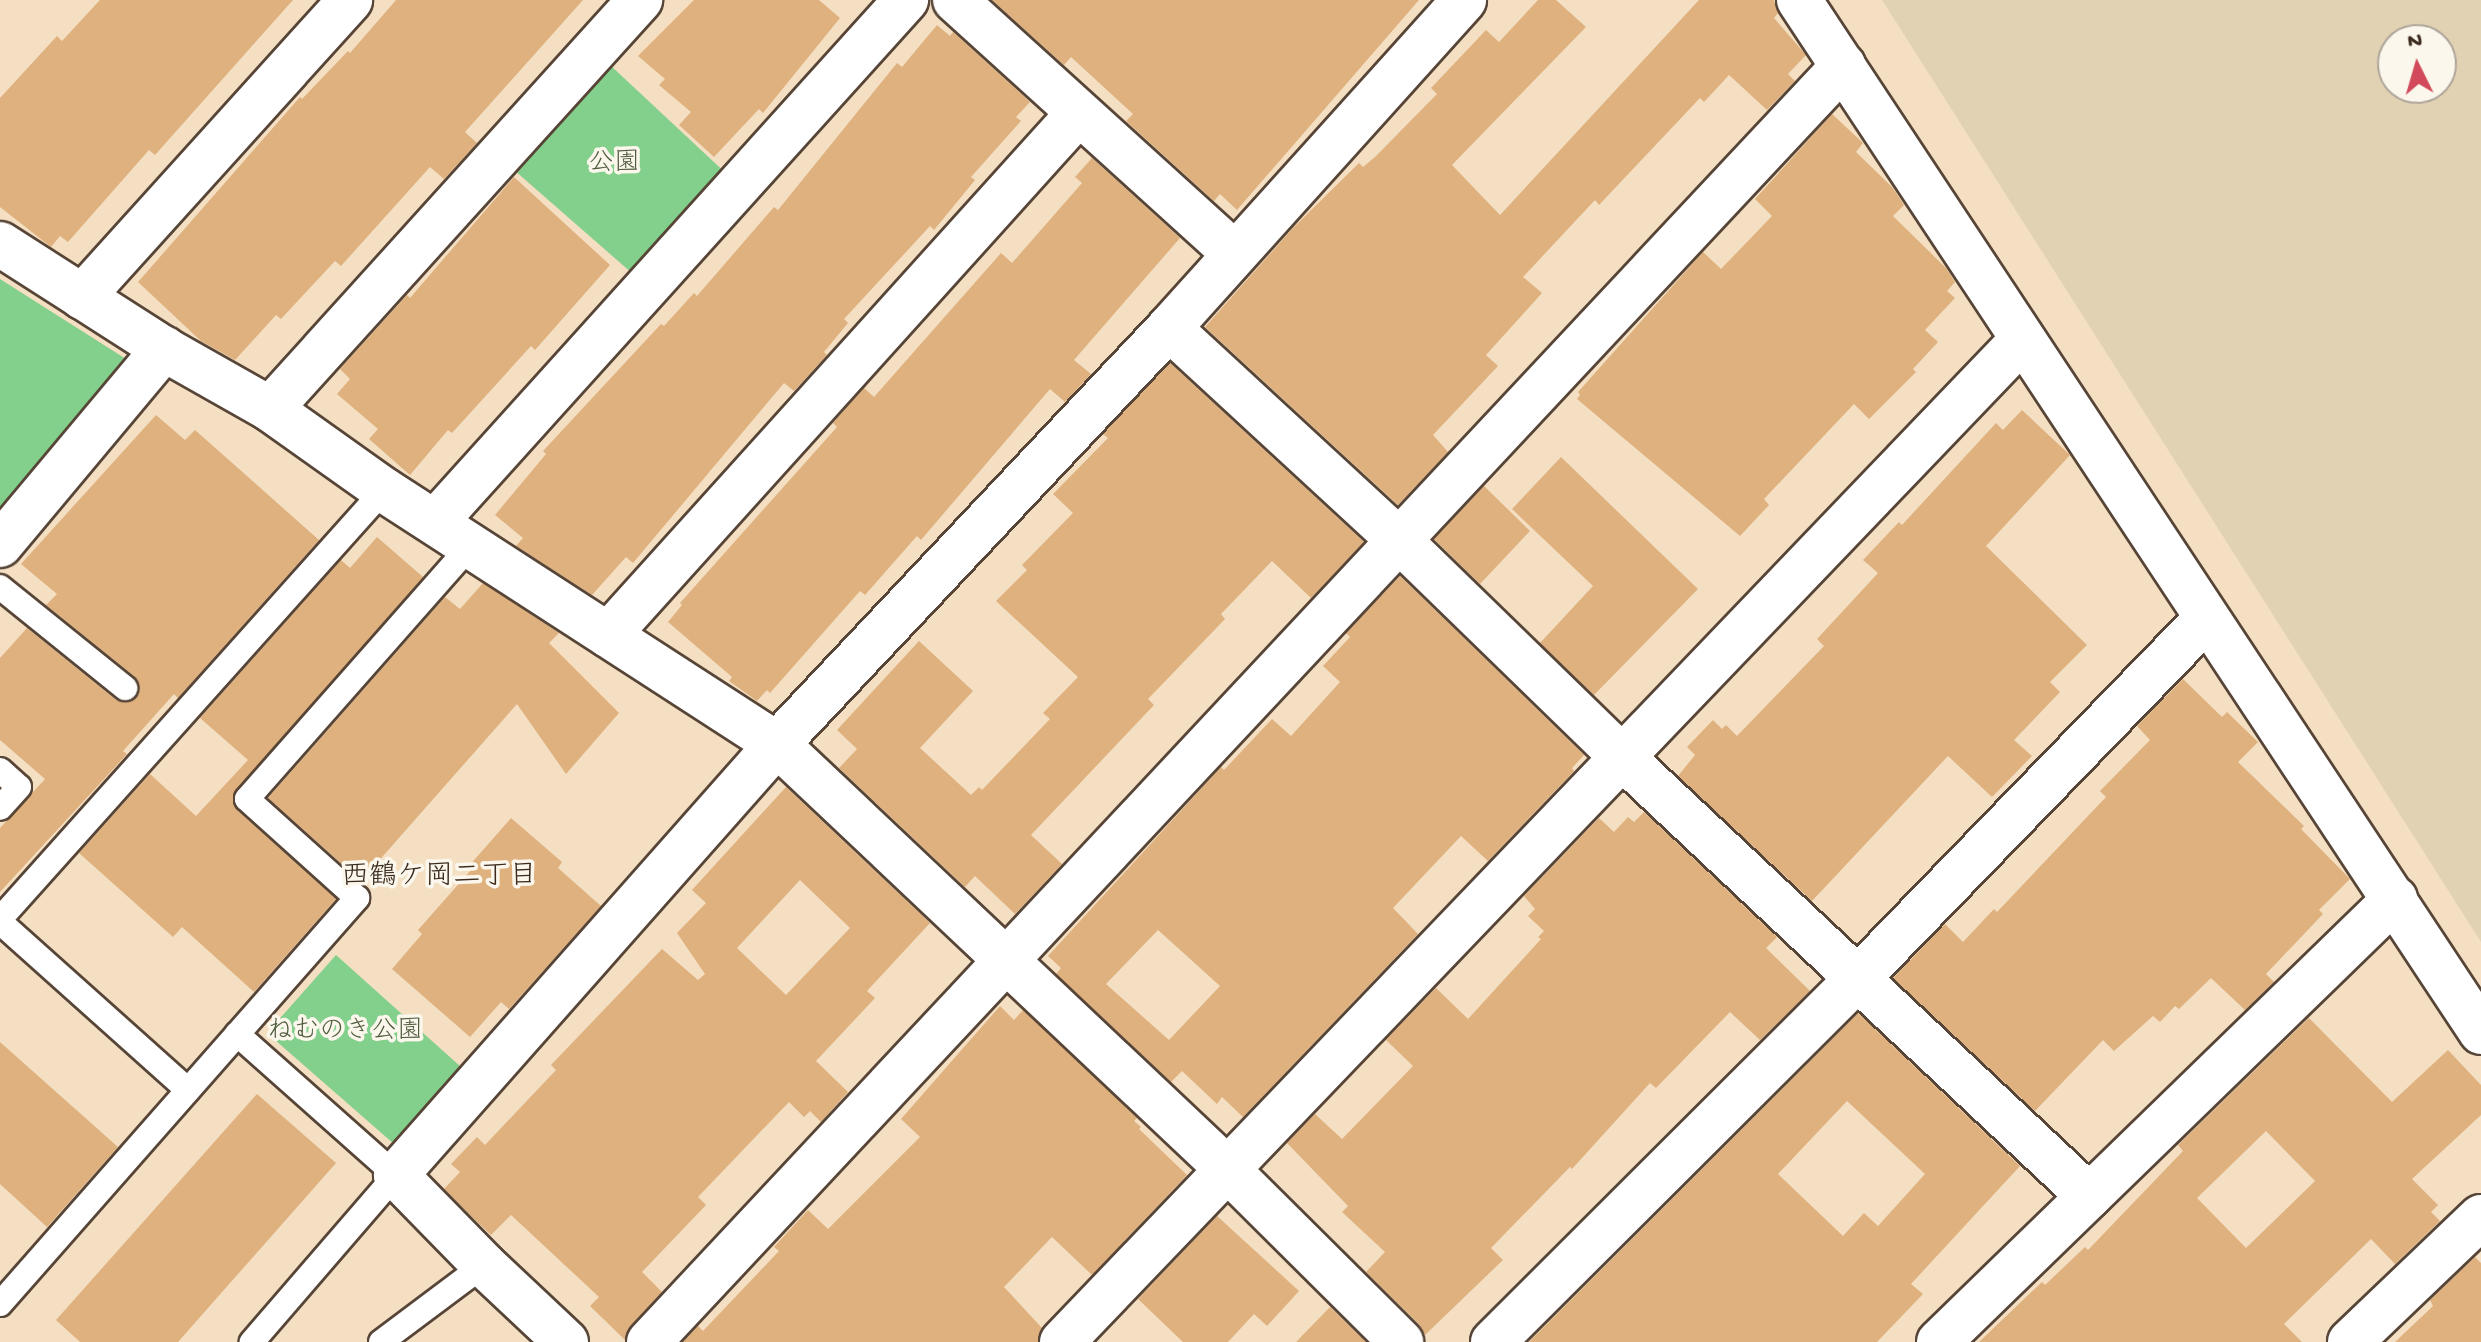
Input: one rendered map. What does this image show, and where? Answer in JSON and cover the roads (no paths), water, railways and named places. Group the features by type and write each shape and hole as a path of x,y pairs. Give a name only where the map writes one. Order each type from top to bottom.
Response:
{"street":[{"path":"82,297 350,0"},
{"path":"270,409 640,0"},
{"path":"454,533 906,0"},
{"path":"955,0 1233,252"},
{"path":"566,1342 484,1265 396,1175 777,744 1169,328 1233,252 1464,0"},
{"path":"1799,0 2021,341 2477,1018"},
{"path":"649,1342 1008,962 1843,66"},
{"path":"608,635 1078,114"},
{"path":"0,244 164,349 270,409 384,490 777,744 1226,1168 1401,1342"},
{"path":"1169,328 1400,541 1623,758 2089,1196"},
{"path":"1062,1342 2021,341"},
{"path":"0,545 164,349"},
{"path":"1493,1342 1858,978 2207,618"},
{"path":"1939,1342 2395,899"},
{"path":"2350,1342 2481,1217"}],"lane":[{"path":"188,1090 0,920 384,490"},
{"path":"0,1304 357,898 247,799 454,533"},
{"path":"0,587 125,688"},
{"path":"0,770 19,787 0,808"},
{"path":"237,1034 396,1175 252,1342"},
{"path":"381,1342 484,1265"}],"district":[{"name":"西鶴ケ岡二丁目","path":"439,878"}],"park label":[{"name":"公園","path":"614,165"},
{"name":"ねむのき公園","path":"345,1033"}]}
